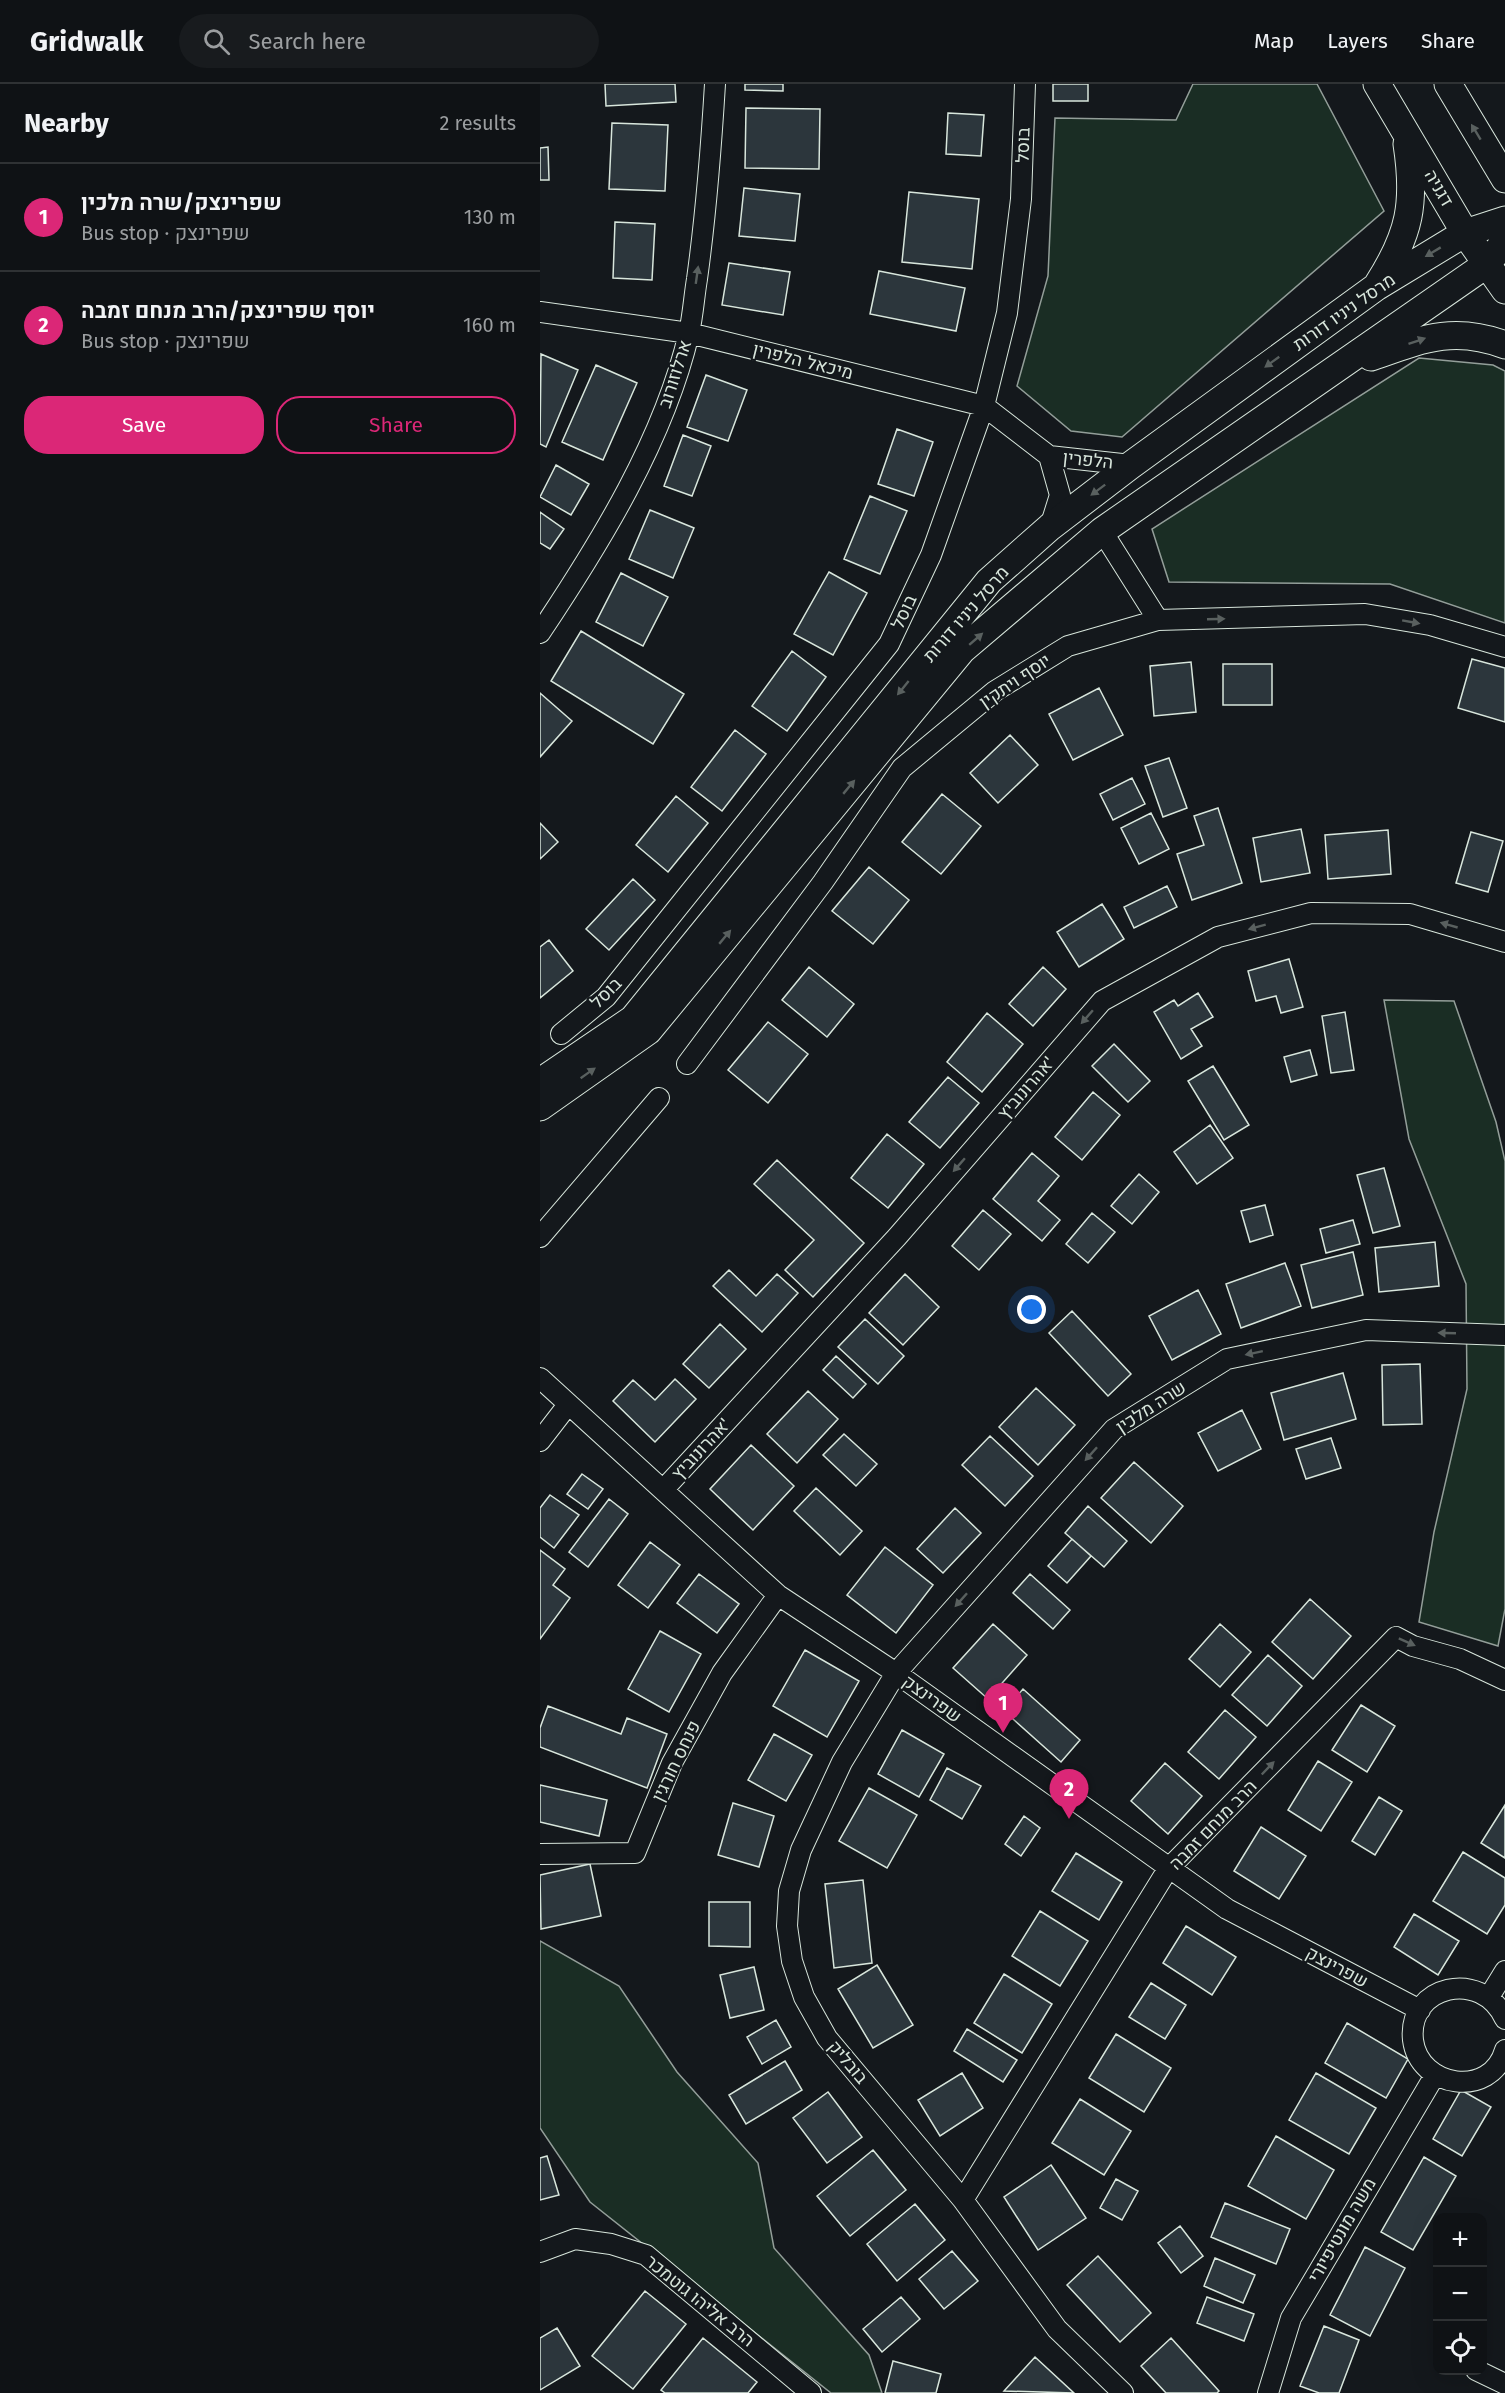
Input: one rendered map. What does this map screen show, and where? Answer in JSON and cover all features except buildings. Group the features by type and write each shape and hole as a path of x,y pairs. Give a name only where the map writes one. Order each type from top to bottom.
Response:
{"street":[{"name":"ארלוזורוב","path":"540,633 588,560 627,489 663,412 689,333 708,202 715,84"},
{"name":"בוסל","path":"561,1034 606,997 842,706 889,644 931,555 984,406 1007,313 1021,199 1025,84"},
{"name":"דגניה","path":"1377,84 1465,233 1505,290"},
{"path":"1448,84 1505,179"},
{"path":"1376,287 1400,244 1409,218 1413,184 1406,131"},
{"name":"מרסל ניניו דורות","path":"540,1082 633,1019 989,581 1050,527 1131,465 1376,287 1465,233 1505,220"},
{"name":"מרסל ניניו דורות","path":"540,1107 648,1031 962,650 1102,531 1342,367 1487,264 1505,241"},
{"name":"מיכאל הלפרין","path":"540,312 689,333 984,406 1049,456"},
{"path":"1342,367 1431,336 1459,333 1505,345"},
{"name":"הלפרין","path":"1050,527 1060,495 1049,456 1131,465"},
{"path":"1102,531 1158,620"},
{"name":"יוסף ויתקין","path":"687,1064 823,882 902,768 995,691 1068,646 1158,620 1365,614 1430,625 1505,647"},
{"name":"אהרונוביץ'","path":"663,1490 897,1237 1102,1001 1218,937 1311,913 1410,914 1505,942"},
{"path":"540,1237 659,1098"},
{"name":"שרה מלכין","path":"896,1673 1114,1429 1227,1359 1366,1330 1505,1335"},
{"name":"שפרינצק","path":"540,1378 567,1406 778,1595 896,1673 1227,1909 1420,2010"},
{"path":"540,1441 567,1406"},
{"name":"פנחס חורגין","path":"540,1854 635,1853 672,1763 694,1723 722,1673 778,1595"},
{"name":"הרב מנחם זמבה","path":"963,2200 1168,1869 1396,1637 1413,1646 1460,1659 1505,1680"},
{"name":"בובליק","path":"896,1673 842,1762 801,1850 789,1891 787,1926 792,1961 804,1998 827,2038 963,2200 1057,2329 1124,2393"},
{"path":"1489,1996 1505,1971"},
{"path":"1505,2019 1500,2008 1489,1996 1475,1989 1459,1987 1444,1990 1430,1998 1420,2010 1414,2024 1413,2039 1416,2053 1424,2066 1435,2075 1450,2082 1466,2082 1482,2078 1495,2068 1505,2053"},
{"name":"משה מונטיפיורי","path":"1268,2393 1291,2318 1435,2075"},
{"name":"הרב אליהו גוטמכר","path":"540,2252 575,2239 611,2244 646,2254 811,2393"},
{"path":"1486,2375 1505,2384"}],"green space":[{"path":"1193,84 1317,84 1384,211 1122,437 1071,431 1017,386 1048,276 1055,118 1176,120"},
{"path":"1419,358 1493,365 1505,371 1505,623 1390,584 1169,582 1152,529"},
{"path":"1384,1000 1454,1001 1496,1122 1505,1161 1505,1609 1498,1646 1419,1622 1434,1532 1467,1389 1466,1284 1409,1139"},
{"path":"540,1941 619,1986 677,2072 758,2163 774,2248 869,2355 882,2393 831,2393 590,2202 540,2128"}],"place":[{"name":"שפרינצק/שרה מלכין","path":"1003,1733"},
{"name":"יוסף שפרינצק/הרב מנחם זמבה","path":"1069,1819"}]}
